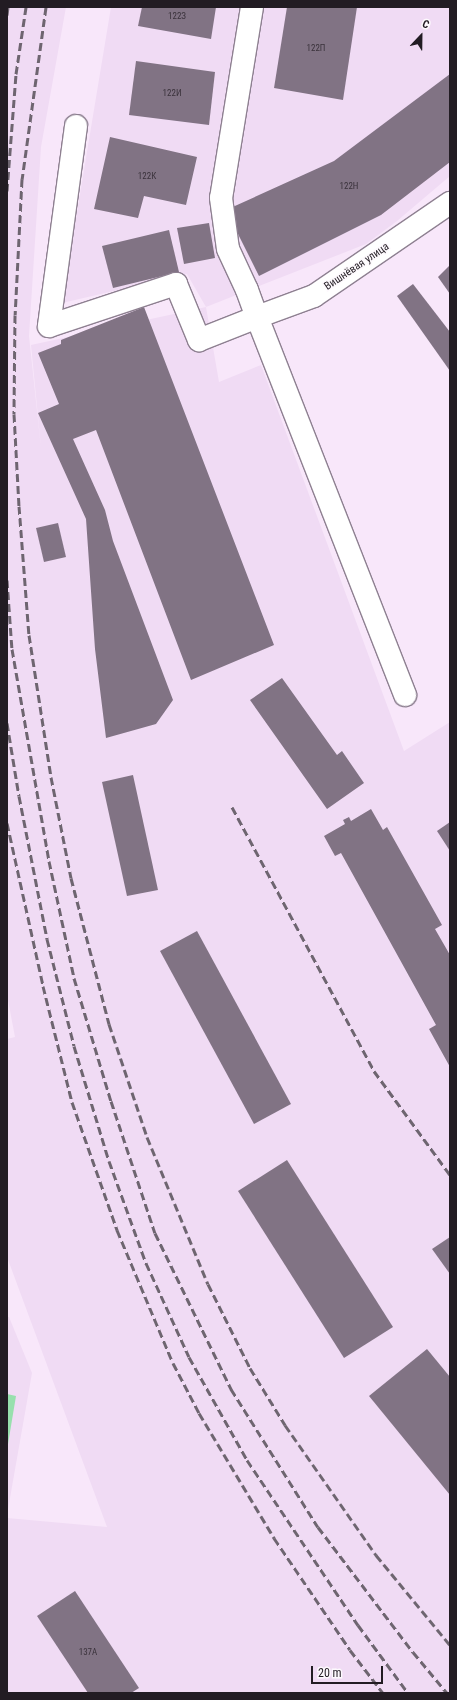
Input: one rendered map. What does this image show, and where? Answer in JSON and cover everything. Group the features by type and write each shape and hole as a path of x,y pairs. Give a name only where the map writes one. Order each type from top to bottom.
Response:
{"street":[{"path":"252,7 221,198 228,249 247,290 405,695"},
{"name":"Вишнёвая улица","path":"76,126 49,326 176,284 199,340 314,296 450,203"}],"shaded area":[{"path":"7,7 66,7 41,147 29,336 41,448 31,345 206,307 219,382 261,365 404,751 450,722 450,1693 7,1693 7,1518 107,1527 7,1257 7,1039 15,1037 7,995"},
{"path":"111,7 450,7 450,176 397,221 366,244 206,307 187,274 62,303"},
{"path":"7,1317 9,1317 32,1373 7,1515"}],"green space":[{"path":"7,1394 16,1396 7,1450"}],"building":[{"path":"142,7 216,7 211,39 138,26"},
{"path":"287,7 357,7 343,100 274,88"},
{"path":"136,61 215,72 209,125 129,115"},
{"path":"450,74 450,162 381,215 259,276 226,210 334,161"},
{"path":"110,137 197,157 186,205 144,196 138,218 94,209"},
{"path":"209,223 215,258 184,264 177,228"},
{"path":"169,230 179,272 113,288 102,246"},
{"path":"450,265 450,294 438,277"},
{"path":"413,284 450,332 450,371 397,296"},
{"path":"144,307 274,645 191,680 96,430 73,439 105,510 113,541 173,700 156,724 106,738 95,649 86,519 38,413 59,404 38,353 61,344 61,340"},
{"path":"58,523 66,557 44,562 36,528"},
{"path":"282,678 337,755 342,751 364,783 327,809 250,700"},
{"path":"133,775 158,890 127,896 102,782"},
{"path":"371,809 383,830 387,827 442,925 435,929 450,955 450,1067 429,1029 436,1025 341,853 335,856 324,836 345,824 343,820 349,817 351,821"},
{"path":"450,822 450,851 437,831"},
{"path":"197,931 291,1104 254,1124 160,951"},
{"path":"287,1160 393,1327 344,1358 238,1191"},
{"path":"450,1237 450,1274 432,1249"},
{"path":"427,1349 450,1377 450,1495 369,1396"},
{"path":"75,1591 139,1688 131,1693 88,1693 37,1616"}],"railway":[{"path":"7,15 8,7"},
{"path":"7,191 16,74 26,7"},
{"path":"46,7 22,179 15,315 14,414 19,506 29,635 51,777 71,878 109,1024 147,1137 208,1284 250,1368 285,1425 376,1555 450,1645"},
{"path":"7,580 12,649 49,861 74,978 111,1101 155,1233 231,1389 318,1527 413,1652 447,1693"},
{"path":"7,723 19,796 47,939 74,1046 109,1161 146,1263 189,1357 247,1460 358,1625 408,1693"},
{"path":"232,807 374,1071 450,1175"},
{"path":"7,823 43,986 72,1102 117,1230 173,1363 199,1413 274,1538 350,1650 383,1693"}]}
